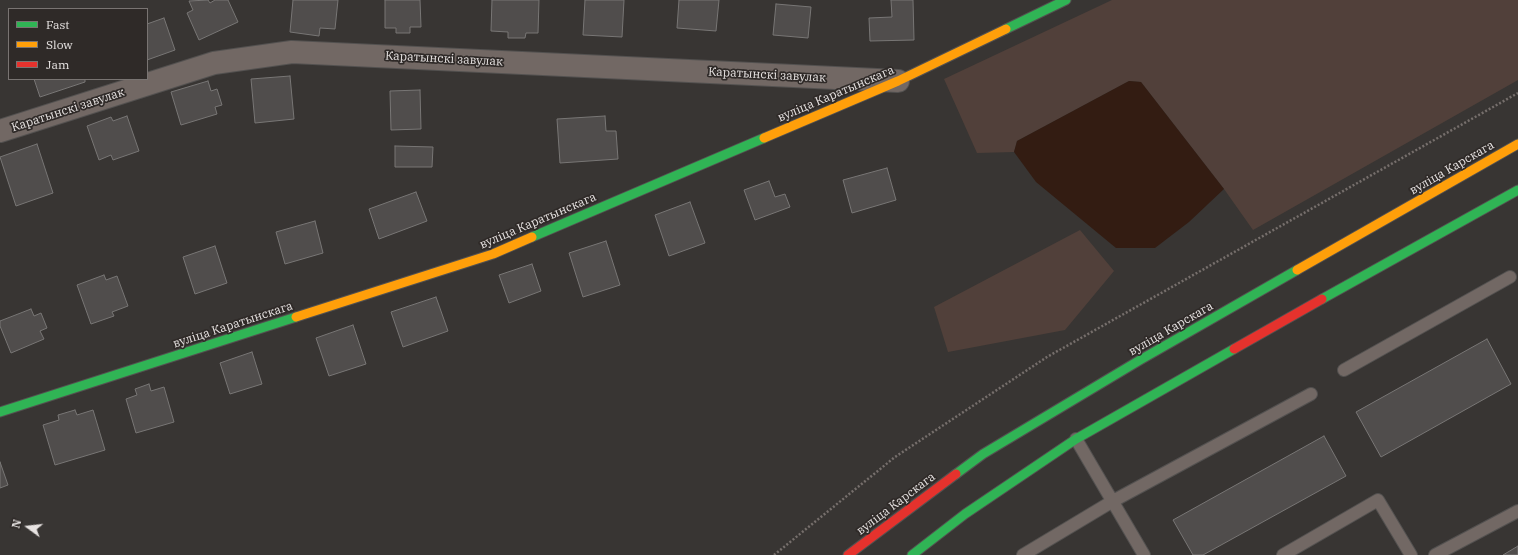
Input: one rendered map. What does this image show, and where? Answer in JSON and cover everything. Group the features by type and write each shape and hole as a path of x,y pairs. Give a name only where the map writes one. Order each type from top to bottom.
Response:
{"street":[{"name":"вуліца Каратынскага","path":"0,412 493,254 898,81 1066,0"},
{"name":"Каратынскі завулак","path":"0,131 214,63 292,52 898,81"},
{"name":"вуліца Карскага","path":"848,555 983,454 1140,360 1518,144"},
{"path":"912,555 965,514 1076,439 1341,288 1518,190"}],"lane":[{"path":"1344,370 1510,277"},
{"path":"1023,555 1113,501 1311,394"},
{"path":"1076,439 1144,555"},
{"path":"1283,555 1378,500 1411,555"},
{"path":"1435,555 1518,511"}],"path":[{"path":"774,555 894,457 1047,357 1518,93"}],"shaded area":[{"path":"1112,0 1518,0 1518,80 1253,230 1224,189 1141,82 1129,81 1017,141 1014,152 977,153 944,79"},
{"path":"1129,81 1141,82 1224,189 1189,222 1155,248 1116,248 1036,182 1014,152 1017,141"},
{"path":"1080,230 1114,271 1065,330 948,352 934,307"}],"building":[{"path":"208,0 210,3 215,0 228,0 238,22 199,40 187,13 193,10 189,1"},
{"path":"293,0 338,0 335,29 320,28 319,36 290,32"},
{"path":"385,0 420,0 421,27 410,27 410,33 396,33 396,28 385,28"},
{"path":"492,0 539,0 538,33 526,33 525,38 508,38 508,32 491,31"},
{"path":"585,0 624,0 622,37 583,35"},
{"path":"679,0 719,0 716,31 677,28"},
{"path":"891,0 913,0 914,40 870,41 869,18 892,17"},
{"path":"776,4 811,7 808,38 773,35"},
{"path":"164,18 175,50 148,60 148,24"},
{"path":"290,76 294,119 255,123 251,79"},
{"path":"34,80 85,80 85,82 40,97"},
{"path":"208,81 211,91 217,89 222,105 215,107 217,114 181,125 171,92"},
{"path":"420,90 421,129 391,130 390,91"},
{"path":"127,116 139,151 113,160 111,155 99,160 87,126 111,117 113,121"},
{"path":"605,116 606,131 616,131 618,159 560,163 557,119"},
{"path":"37,144 53,193 16,206 0,157"},
{"path":"395,146 433,147 432,167 395,167"},
{"path":"887,168 896,200 852,213 843,180"},
{"path":"769,181 775,197 785,194 790,207 755,220 744,190"},
{"path":"416,192 427,221 379,239 369,209"},
{"path":"690,202 705,243 669,256 655,215"},
{"path":"315,221 323,253 285,264 276,232"},
{"path":"606,241 620,285 583,297 569,253"},
{"path":"215,246 227,283 195,294 183,257"},
{"path":"532,264 541,291 509,303 499,275"},
{"path":"104,275 106,280 117,276 128,306 112,312 114,316 91,324 77,285"},
{"path":"436,297 448,331 403,347 391,312"},
{"path":"31,309 34,316 41,313 47,328 40,331 44,339 11,353 0,326 0,321"},
{"path":"353,325 366,364 329,376 316,338"},
{"path":"1487,339 1511,384 1381,457 1356,412"},
{"path":"252,352 262,384 230,394 220,363"},
{"path":"149,384 151,391 164,387 174,422 136,433 126,399 137,395 135,389"},
{"path":"75,410 77,415 93,410 105,450 55,465 43,425 59,420 58,415"},
{"path":"1324,436 1346,476 1203,555 1193,555 1173,520"},
{"path":"0,462 8,485 0,488"},
{"path":"1518,546 1518,555 1503,555"}],"traffic: fast":[{"path":"1006,29 1066,0"},
{"path":"532,237 764,138"},
{"path":"1322,299 1518,190"},
{"path":"956,474 983,454 1140,360 1297,270"},
{"path":"0,412 296,317"},
{"path":"912,555 965,514 1076,439 1234,349"}],"traffic: slow":[{"path":"764,138 898,81 1006,29"},
{"path":"1297,270 1518,144"},
{"path":"296,317 493,254 532,237"}],"traffic: jam":[{"path":"1234,349 1322,299"},
{"path":"848,555 956,474"}]}
